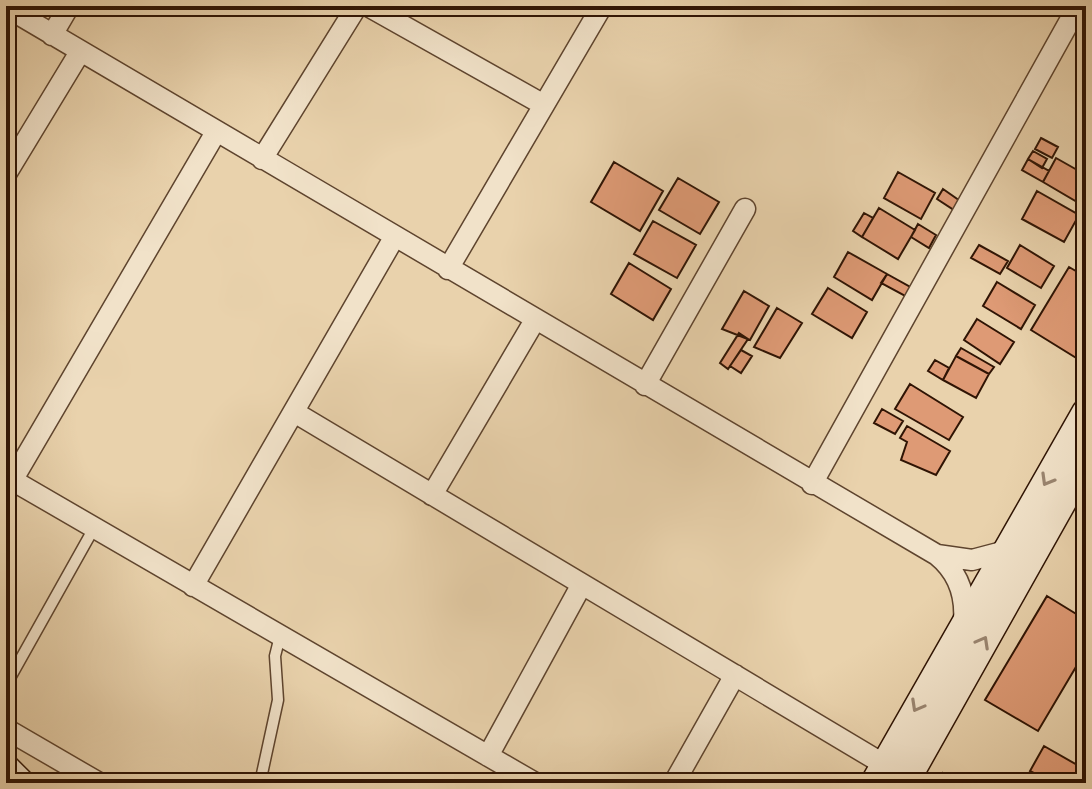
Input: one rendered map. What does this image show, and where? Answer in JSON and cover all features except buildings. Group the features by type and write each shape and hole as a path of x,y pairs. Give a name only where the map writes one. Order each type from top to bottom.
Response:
{"street":[{"path":"52,35 69,6"},
{"path":"262,159 357,6"},
{"path":"368,6 544,105"},
{"path":"448,269 602,6"},
{"path":"812,484 1078,6"},
{"path":"6,7 937,555 958,579 964,600 964,621"},
{"path":"6,174 80,52"},
{"path":"216,132 9,485 94,528 535,783"},
{"path":"645,385 745,209"},
{"path":"193,586 395,236"},
{"path":"432,495 535,320"},
{"path":"294,412 735,675 888,777"},
{"path":"888,777 964,621 1086,413"},
{"path":"888,777 1083,469"},
{"path":"937,555 972,560 1006,551"},
{"path":"488,756 582,584"},
{"path":"674,783 735,675"},
{"path":"6,729 99,783"},
{"path":"6,769 20,783"}],"lane":[{"path":"10,678 94,528"},
{"path":"260,783 278,700 275,656 280,636"}]}
